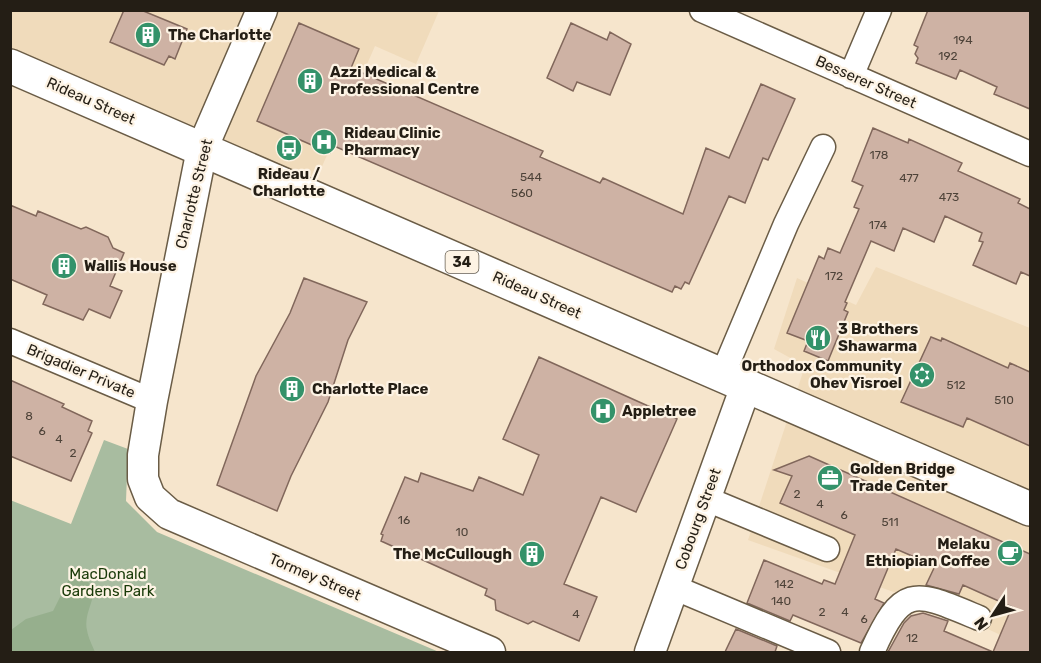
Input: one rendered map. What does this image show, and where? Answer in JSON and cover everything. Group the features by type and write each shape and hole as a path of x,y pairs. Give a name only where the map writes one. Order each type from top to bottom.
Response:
{"main road":[{"name":"Rideau Street","path":"10,66 1030,509"}],"street":[{"name":"Charlotte Street","path":"147,491 142,474 152,401 202,149 262,10"},
{"name":"Besserer Street","path":"702,10 1030,154"},
{"path":"851,76 879,10"},
{"name":"Cobourg Street","path":"650,652 704,498 734,381 786,224 823,147"},
{"name":"Brigadier Private","path":"10,341 152,401"},
{"name":"Tormey Street","path":"147,491 158,507 169,514 490,652"},
{"path":"704,498 827,549"},
{"path":"673,587 828,652"},
{"path":"872,652 892,612 909,601 929,598 979,618"}],"shaded area":[{"path":"11,11 439,11 416,64 375,46 309,196 11,66"},
{"path":"876,267 1030,328 1030,649 958,615 748,540 805,366 774,349 797,278 856,305"}],"green space":[{"name":"MacDonald Gardens Park","path":"104,440 128,449 126,501 157,532 439,652 11,652 10,500 71,524"},
{"path":"79,573 92,588 87,630 95,652 11,652 11,630 26,619 53,611 71,575"}],"building":[{"name":"The Charlotte","path":"124,10 141,10 187,29 175,59 169,56 164,65 110,42"},
{"path":"928,10 1030,10 1030,109 994,94 997,87 960,70 956,79 916,63 918,58 915,54 918,47 914,45"},
{"path":"299,23 359,49 351,68 543,151 540,157 600,183 603,178 683,214 706,148 729,158 761,84 795,99 768,160 763,158 745,203 729,196 689,284 685,282 681,289 675,286 672,292 334,146 330,153 257,121"},
{"path":"571,23 607,40 610,32 631,44 610,95 577,82 573,91 547,78"},
{"path":"873,128 908,143 909,139 962,163 958,171 1020,199 1018,203 1030,209 1030,276 1021,272 1016,284 973,265 983,242 979,241 982,233 945,216 934,242 903,228 894,251 871,241 845,302 847,303 844,310 848,312 828,361 804,351 808,341 787,333 819,256 824,259 828,248 840,253 859,209 854,207 863,186 852,181"},
{"name":"Wallis House","path":"10,205 36,216 38,211 81,229 86,227 108,237 113,248 124,253 110,286 122,291 110,318 89,309 83,320 43,304 47,295 10,279"},
{"name":"Charlotte Place","path":"304,278 367,302 348,340 328,402 291,476 277,511 217,485 256,376 290,313"},
{"path":"931,337 941,341 942,338 1008,368 1010,363 1030,372 1030,446 967,418 963,427 901,402"},
{"path":"539,357 677,419 636,512 601,497 564,584 597,597 579,641 533,621 528,624 496,610 495,600 485,595 487,589 381,541 383,535 381,534 405,477 418,482 421,473 473,491 479,477 523,495 539,455 503,439"},
{"path":"10,380 64,404 62,407 92,421 88,431 92,433 71,481 10,456"},
{"path":"809,456 1030,554 1030,652 993,652 1012,607 963,585 959,594 926,585 935,566 896,549 875,599 884,603 861,643 793,615 790,621 747,603 764,560 822,584 824,580 835,584 855,535 780,503 792,476 774,470"},
{"path":"923,613 948,621 944,631 993,652 888,652 904,623 911,616"},
{"path":"736,629 777,646 775,652 725,652"}],"place":[{"name":"The Charlotte","path":"148,35"},
{"name":"Azzi Medical & Professional Centre","path":"310,81"},
{"name":"Rideau Clinic Pharmacy","path":"324,142"},
{"name":"Rideau / Charlotte","path":"289,148"},
{"name":"Wallis House","path":"64,266"},
{"name":"3 Brothers Shawarma","path":"818,338"},
{"name":"Orthodox Community Ohev Yisroel","path":"922,375"},
{"name":"Charlotte Place","path":"292,389"},
{"name":"Appletree","path":"603,411"},
{"name":"Golden Bridge Trade Center","path":"830,478"},
{"name":"Melaku Ethiopian Coffee","path":"1010,553"},
{"name":"The McCullough","path":"532,554"}]}
